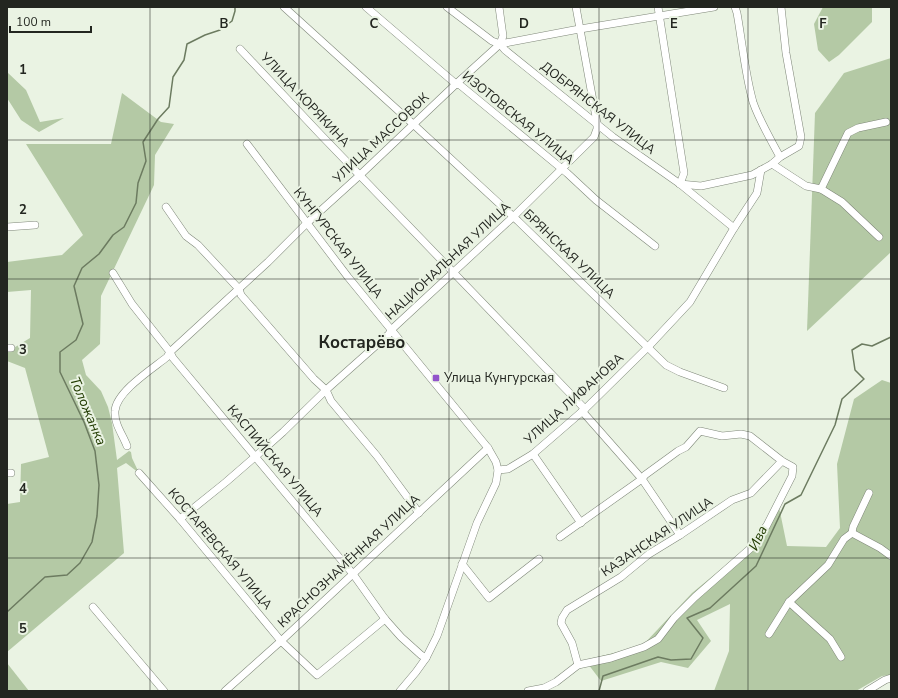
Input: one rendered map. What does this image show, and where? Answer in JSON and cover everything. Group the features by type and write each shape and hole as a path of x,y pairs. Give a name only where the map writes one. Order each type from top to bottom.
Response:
{"street":[{"name":"БРЯНСКАЯ УЛИЦА","path":"284,7 513,217 666,365 680,372 724,388"},
{"name":"ИЗОТОВСКАЯ УЛИЦА","path":"366,7 456,84 460,85 562,169 596,200 655,246"},
{"name":"ДОБРЯНСКАЯ УЛИЦА","path":"447,7 492,41 500,44 504,50 613,137 680,184 734,228"},
{"path":"499,7 504,36 500,44"},
{"path":"576,7 596,123"},
{"path":"658,7 684,173 680,184 701,186 752,175 799,146 801,137 786,53 781,7"},
{"path":"500,44 660,15 714,7"},
{"path":"735,7 753,102 780,157"},
{"name":"УЛИЦА МАССОВОК","path":"127,446 117,424 115,411 120,397 128,388 167,357 170,352 268,262 307,223 500,44"},
{"name":"УЛИЦА КОРЯКИНА","path":"240,49 584,410 642,479 680,535"},
{"path":"821,189 848,133 858,128 886,122"},
{"name":"НАЦИОНАЛЬНАЯ УЛИЦА","path":"180,520 283,432 326,390 389,334 513,217 594,137 597,130 596,123"},
{"name":"КУНГУРСКАЯ УЛИЦА","path":"247,144 348,277 488,448 496,462 498,470"},
{"path":"772,164 806,186 821,189 842,202 879,238"},
{"name":"УЛИЦА ЛИФАНОВА","path":"498,470 508,469 533,454 584,410 648,347 690,302 734,228 757,193 761,170"},
{"path":"166,207 186,236 198,245 239,289 241,295 314,379 326,390 331,401 377,456 419,513"},
{"path":"7,227 35,225"},
{"name":"КАСПИЙСКАЯ УЛИЦА","path":"113,273 132,304 170,352 173,358 353,574 385,619 401,637 426,658"},
{"path":"528,691 544,688 556,682 578,665 612,658 644,647 658,639 674,618 695,597 752,547 767,525 792,476 793,467 782,461 750,436 741,434 722,436 700,431 686,447 678,451 645,475 642,479 560,537"},
{"name":"КРАСНОЗНАМЁННАЯ УЛИЦА","path":"226,691 488,448"},
{"path":"533,454 581,523"},
{"name":"КАЗАНСКАЯ УЛИЦА","path":"578,665 572,643 561,623 562,618 568,610 621,577 649,554 732,500 751,493 782,461"},
{"path":"400,691 426,658 437,636 477,523 496,483 498,470"},
{"name":"КОСТАРЕВСКАЯ УЛИЦА","path":"139,473 281,641 317,675 385,619"},
{"path":"769,634 789,602 828,565 844,539 852,534 853,527 869,493"},
{"path":"852,534 880,548 891,556"},
{"path":"462,564 489,598 539,559"},
{"path":"789,602 830,639 841,657"},
{"path":"93,607 164,691"},
{"path":"867,691 891,678"}],"green space":[{"path":"823,7 872,7 872,22 839,55 829,62 818,50 814,24"},
{"path":"891,58 891,252 807,331 815,113 844,73"},
{"path":"7,72 26,90 40,122 64,118 39,132 21,120 7,98"},
{"path":"122,93 161,122 174,124 155,155 154,185 101,296 100,344 82,360 86,375 101,391 108,407 112,423 117,460 129,451 131,452 132,458 139,473 126,463 117,468 124,553 7,652 7,504 20,502 21,464 49,457 25,368 7,361 7,352 30,338 31,290 7,292 7,262 62,255 83,235 26,144 111,144"},
{"path":"882,380 891,383 891,675 882,676 856,691 714,691 729,651 730,604 697,620 711,641 688,668 661,662 601,681 585,660 642,646 692,593 748,547 778,502 787,546 826,547 840,528 837,464 854,399"},
{"path":"7,663 29,691 7,691"}],"waterway":[{"name":"Толожанка","path":"7,612 45,577 67,575 80,563 92,542 97,516 99,485 95,451 84,422 60,372 60,352 76,340 83,324 74,286 82,268 99,254 113,235 124,227 136,203 138,183 146,161 143,142 158,119 169,107 173,77 184,60 187,44 205,35 220,30 232,21 235,7"},
{"name":"Ива","path":"599,691 603,676 658,657 671,660 691,659 703,638 687,618 710,608 756,566 785,504 801,495 835,425 842,399 864,379 855,370 852,350 862,344 872,346 891,337"}],"place":[{"name":"Улица Кунгурская","path":"436,378"}],"district":[{"name":"Костарёво","path":"362,342"}]}
